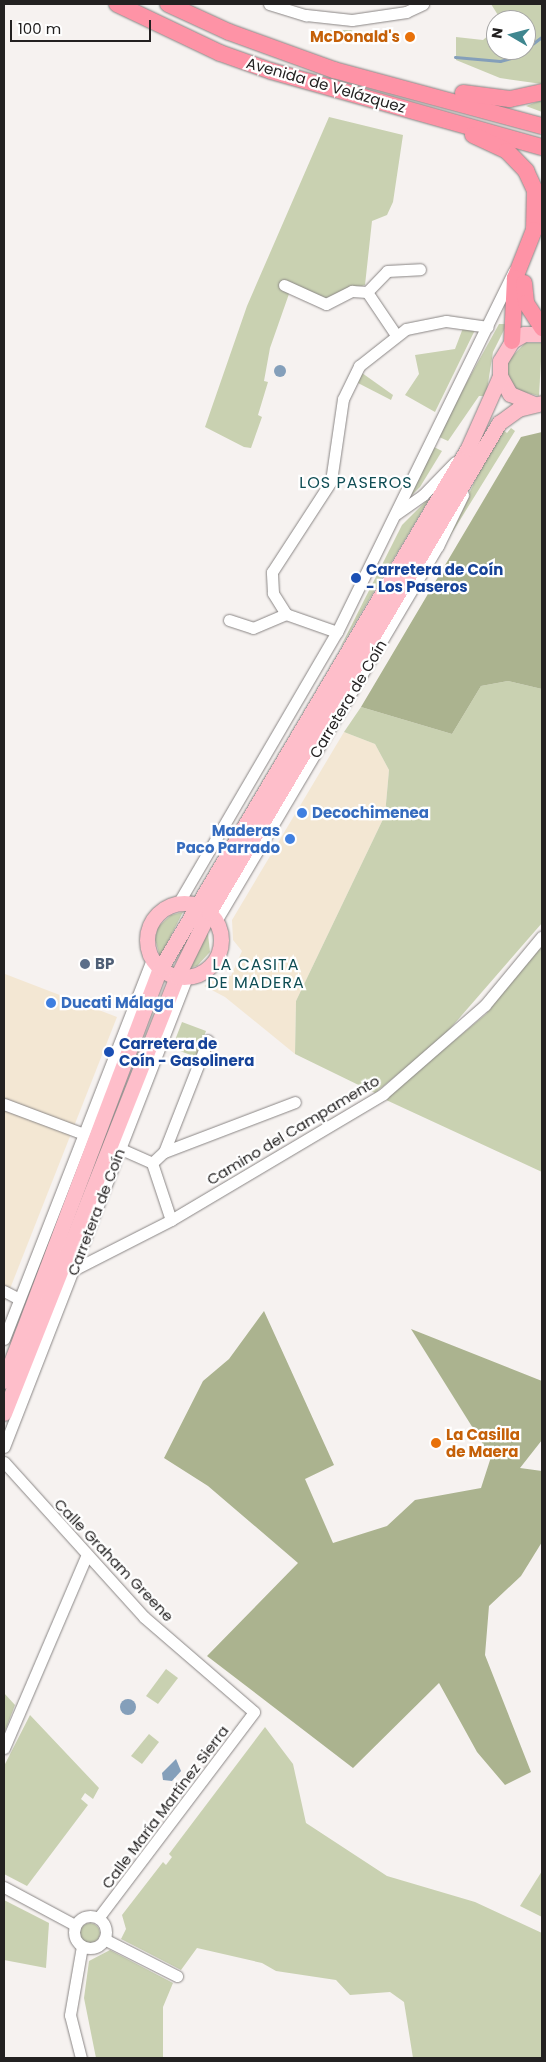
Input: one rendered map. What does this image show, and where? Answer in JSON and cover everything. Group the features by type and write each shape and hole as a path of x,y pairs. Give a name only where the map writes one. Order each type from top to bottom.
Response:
{"highway":[{"name":"Avenida de Velázquez","path":"117,4 220,53 370,99 542,147"},
{"name":"Avenida de Velázquez","path":"168,4 310,60 542,126"},
{"path":"310,60 336,61 480,97 510,98 542,92"},
{"path":"370,99 397,116 485,138 507,151 526,170 535,190 534,230 522,256 513,290 512,341"},
{"path":"542,240 528,266 523,291 532,317 542,328"}],"main road":[{"path":"4,1413 207,912 468,448 500,376 500,361 512,341 524,334 542,334"},
{"path":"500,376 510,394 538,403"},
{"path":"207,912 473,474 500,423 538,403"},
{"path":"180,902 207,912 221,939 217,957 200,974 182,977 156,965 146,941 148,927 161,911 180,902"},
{"name":"Carretera de Coín","path":"4,1381 156,965 207,912"}],"street":[{"path":"269,4 306,15 352,20 406,12 423,4"},
{"path":"180,902 337,632 522,256"},
{"path":"367,292 387,271 420,269"},
{"path":"284,285 319,303 352,291 367,292"},
{"path":"367,292 396,335"},
{"path":"337,632 286,614 273,593 272,572 331,481 343,399 359,366 396,335 420,325 446,321 473,322 488,327"},
{"path":"395,515 423,495 468,448"},
{"path":"229,620 253,628 286,614"},
{"name":"Camino del Campamento","path":"73,1270 171,1220 383,1094 479,1011 542,936"},
{"path":"4,1339 8,1319 19,1299 84,1134 156,965"},
{"name":"Carretera de Coín","path":"4,1447 120,1148 182,977"},
{"path":"164,1152 208,1040"},
{"path":"152,1163 164,1152 295,1102"},
{"path":"4,1104 84,1134"},
{"path":"120,1148 152,1163 171,1220"},
{"path":"4,1291 19,1299"},
{"name":"Calle Graham Greene","path":"4,1462 86,1557 144,1617 254,1712"},
{"path":"4,1748 86,1557"},
{"name":"Calle María Martínez Sierra","path":"98,1918 254,1712"},
{"path":"4,1887 75,1925"},
{"path":"75,1925 88,1916 98,1918 104,1925 104,1939"},
{"path":"75,1925 75,1939 82,1946 92,1948 104,1939"},
{"path":"104,1939 177,1976"},
{"path":"81,2058 70,2009 82,1946"}],"shaded area":[{"path":"344,732 375,744 389,770 385,815 296,1001 295,1054 225,997 204,986 218,977 231,976 242,951 233,940 232,920"},
{"path":"4,975 117,1017 4,1304"}],"green space":[{"path":"491,4 542,4 542,84 500,78 456,60 456,37 483,40 486,37 486,60 536,60 536,10 495,10"},
{"path":"330,30 353,31 350,40 334,36"},
{"path":"542,100 542,112 526,106"},
{"path":"329,117 403,135 393,202 387,215 372,221 365,285 323,299 290,291 270,348 264,381 268,382 258,415 262,417 251,448 244,447 205,427 247,306"},
{"path":"499,324 507,324 493,352 486,396 479,396 448,441 437,436"},
{"path":"463,328 475,330 435,412 405,395 419,374 415,355 455,349"},
{"path":"525,343 542,343 539,396 516,390 507,373 508,361"},
{"path":"362,373 393,395 391,400 358,383"},
{"path":"511,428 515,431 447,541 480,470 503,430 507,433"},
{"path":"542,432 542,689 508,681 481,686 452,734 361,707 521,437"},
{"path":"432,446 442,451 420,487 403,504"},
{"path":"428,501 339,650 402,525"},
{"path":"508,681 542,689 542,923 442,1038 375,1093 295,1054 296,1001 385,815 389,770 375,744 344,732 361,707 452,734 481,686"},
{"path":"183,912 160,957 155,939 158,927 171,915"},
{"path":"207,925 210,952 197,966 184,969"},
{"path":"542,943 542,1172 384,1099 486,1014"},
{"path":"182,1022 206,1031 196,1057 172,1048"},
{"path":"264,1311 334,1465 305,1479 333,1543 387,1526 415,1500 481,1488 491,1457 411,1329 542,1381 542,1440 520,1468 542,1471 542,1542 521,1576 489,1606 485,1655 531,1772 505,1785 477,1752 439,1683 353,1768 207,1656 298,1563 208,1486 164,1458 203,1381 229,1359"},
{"path":"166,1669 178,1678 158,1704 146,1696"},
{"path":"4,1693 15,1705 4,1734"},
{"path":"30,1715 99,1788 93,1799 85,1793 81,1799 88,1805 27,1886 4,1874 4,1766"},
{"path":"265,1727 293,1764 306,1823 387,1876 475,1902 542,1933 542,2058 413,2058 404,2002 390,1992 350,1995 336,1980 276,1971 262,1963 197,1948 181,1970 121,1939 126,1929 122,1915 163,1862 166,1865 172,1857 169,1854"},
{"path":"149,1734 159,1742 142,1764 131,1756"},
{"path":"542,1871 542,1917 520,1906"},
{"path":"4,1900 49,1923 46,1968 4,1960"},
{"path":"90,1923 97,1926 100,1933 97,1940 90,1943 83,1940 80,1933 83,1926"},
{"path":"110,1950 173,1983 163,2007 163,2058 96,2058 84,1998 89,1961"}],"water":[{"path":"278,365 282,365 286,371 282,377 278,377 274,373 274,369"},
{"path":"128,1699 134,1701 136,1707 134,1713 128,1715 122,1713 120,1707 122,1701"},
{"path":"176,1759 181,1771 172,1781 163,1780 162,1773"}],"waterway":[{"path":"455,57 500,61 515,57 542,37"}],"place":[{"name":"McDonald's","path":"410,37"},
{"name":"Carretera de Coín - Los Paseros","path":"356,578"},
{"name":"Decochimenea","path":"302,813"},
{"name":"Maderas Paco Parrado","path":"290,839"},
{"name":"BP","path":"85,964"},
{"name":"Ducati Málaga","path":"51,1003"},
{"name":"Carretera de Coín - Gasolinera","path":"109,1052"},
{"name":"La Casilla de Maera","path":"436,1443"}],"district":[{"name":"LOS PASEROS","path":"356,483"},
{"name":"LA CASITA DE MADERA","path":"256,974"}]}
